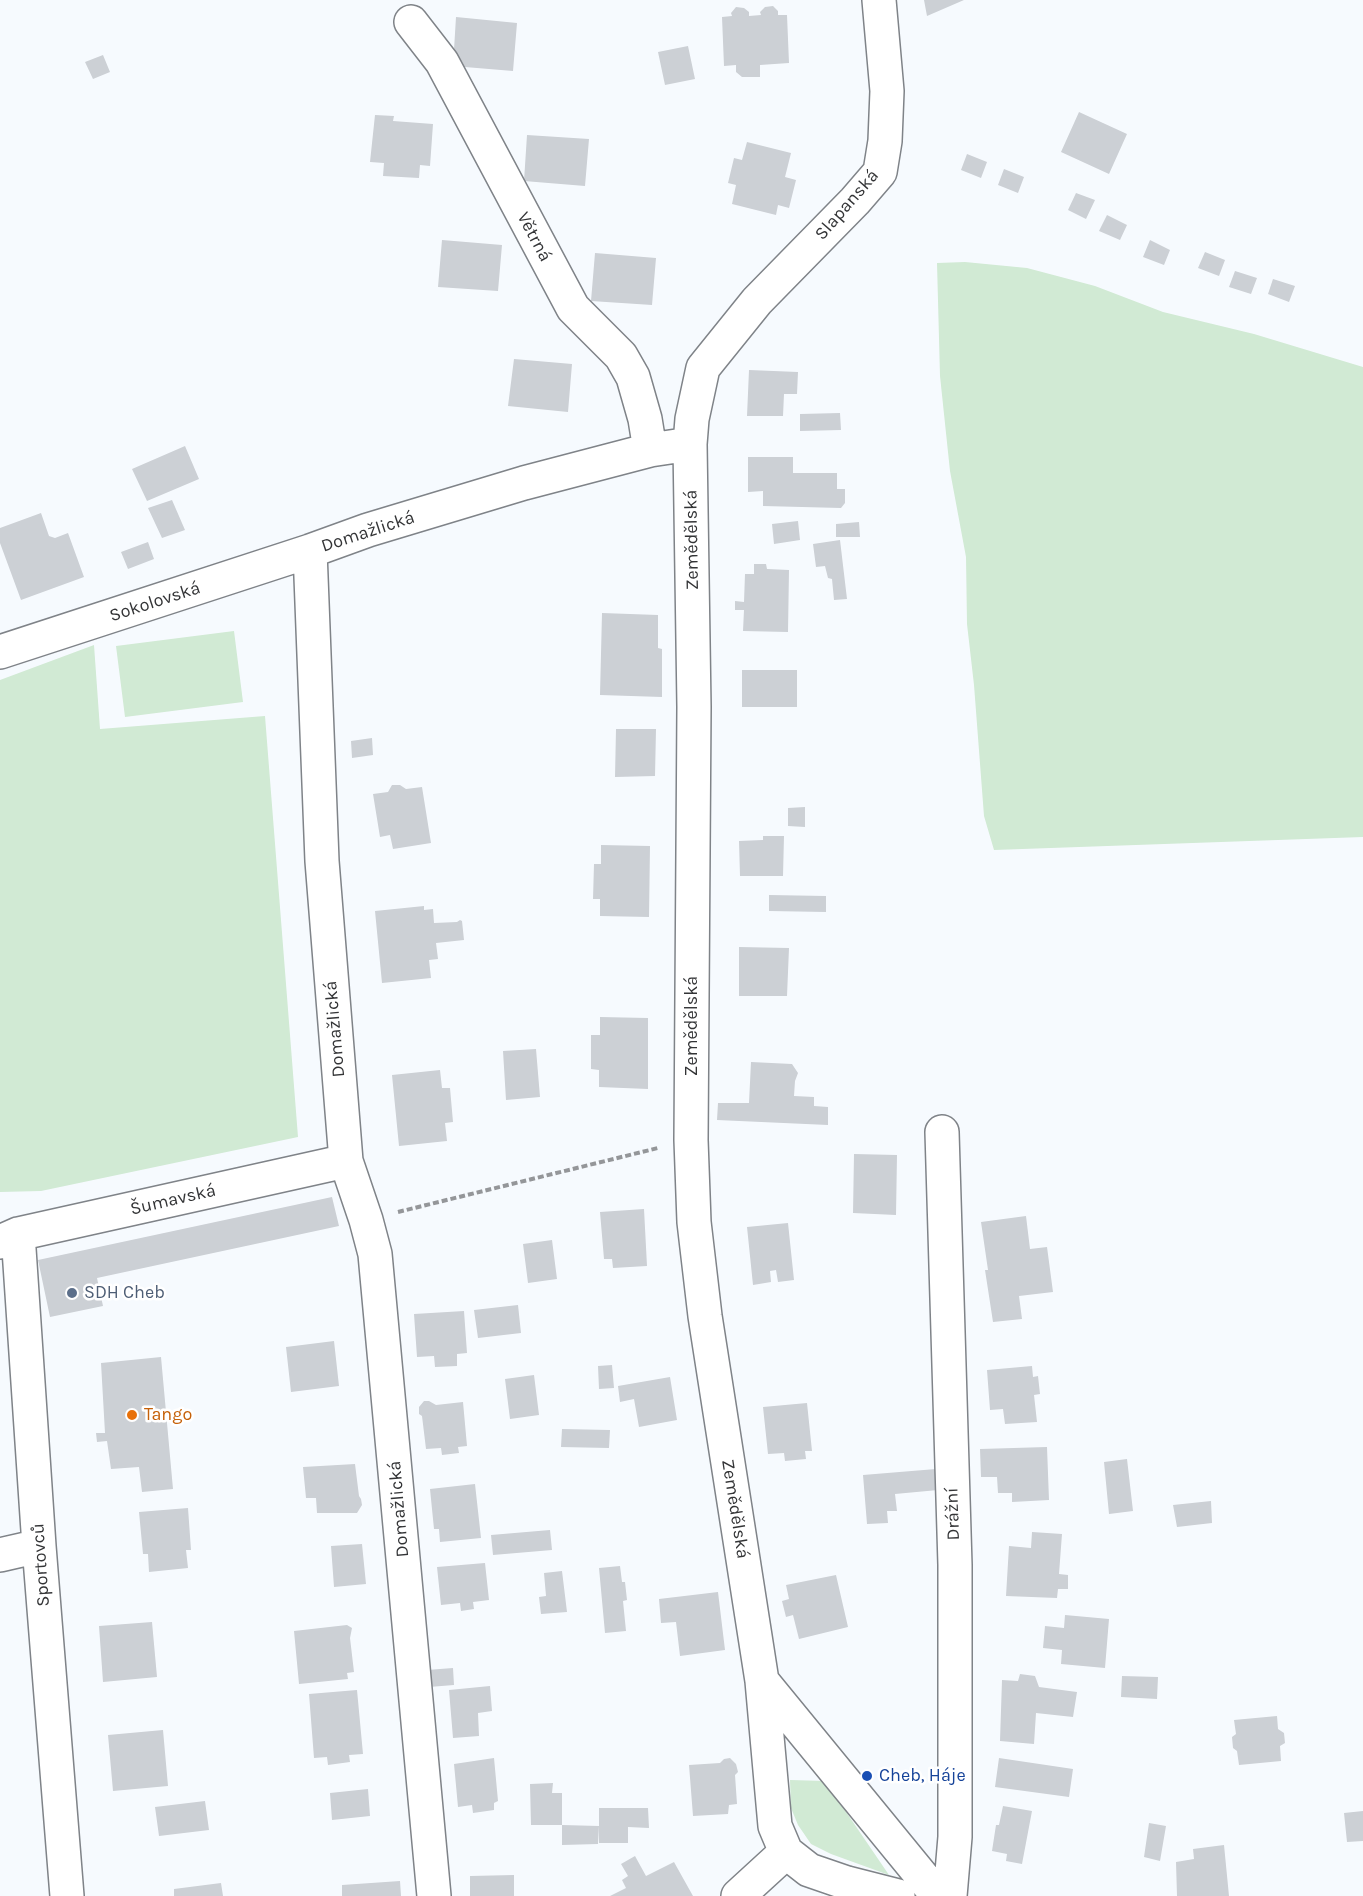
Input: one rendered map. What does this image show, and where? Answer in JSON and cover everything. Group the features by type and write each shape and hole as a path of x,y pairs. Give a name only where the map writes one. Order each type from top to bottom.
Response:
{"street":[{"name":"Slapanská","path":"703,368 757,302 880,172 885,141 887,91 879,0"},
{"name":"Větrná","path":"411,22 442,62 573,308 621,356 633,377 645,419 650,450"},
{"name":"Zemědělská","path":"703,368 692,418 690,444 693,696 691,1140 694,1222 705,1316 762,1681 775,1827 786,1852"},
{"name":"Domažlická","path":"434,1896 375,1254 346,1161 322,861 310,551 390,523 524,483 650,450 690,444"},
{"name":"Sokolovská","path":"0,652 310,551"},
{"name":"Drážní","path":"942,1132 955,1565 955,1837 950,1896"},
{"name":"Šumavská","path":"9,1238 346,1161"},
{"name":"Sportovců","path":"9,1238 39,1546 67,1896"},
{"path":"0,1555 39,1546"},
{"path":"762,1681 938,1896"},
{"path":"738,1896 786,1852 809,1870 847,1883 898,1896"}],"path":[{"path":"366,1220 691,1140"}],"green space":[{"path":"965,262 1027,268 1095,286 1163,312 1254,334 1363,367 1363,837 994,850 984,816 967,624 966,557 950,471 940,376 937,263"},
{"path":"234,631 243,702 125,717 116,646"},
{"path":"94,645 100,729 265,716 298,1137 41,1191 0,1192 0,680"},
{"path":"790,1780 825,1781 889,1875 831,1854 811,1844 798,1825 791,1808"}],"building":[{"path":"924,0 964,0 927,16"},
{"path":"773,6 778,11 778,15 787,15 789,63 760,65 760,77 742,77 736,72 736,65 724,66 722,17 732,16 731,13 736,7 744,8 749,12 749,16 761,15 760,12 765,7"},
{"path":"456,17 517,23 513,71 453,66"},
{"path":"688,46 695,79 665,85 658,52"},
{"path":"103,55 110,72 93,79 85,62"},
{"path":"1079,112 1127,134 1109,174 1061,152"},
{"path":"375,115 394,116 393,121 433,124 430,166 420,165 419,178 383,176 384,163 370,162"},
{"path":"527,135 589,139 585,186 524,181"},
{"path":"747,142 791,153 785,177 796,180 789,208 778,205 776,215 732,204 736,185 728,183 734,158 742,160"},
{"path":"967,154 987,162 981,178 961,170"},
{"path":"1004,169 1024,177 1018,193 998,185"},
{"path":"1076,193 1095,200 1086,219 1068,210"},
{"path":"1107,215 1127,225 1120,240 1099,231"},
{"path":"442,240 502,245 498,291 438,287"},
{"path":"1150,240 1170,250 1164,265 1143,257"},
{"path":"1205,252 1225,260 1219,276 1198,268"},
{"path":"595,253 656,258 652,305 591,301"},
{"path":"1235,271 1257,278 1251,294 1229,287"},
{"path":"1273,279 1295,286 1289,302 1268,294"},
{"path":"514,359 572,364 568,412 508,406"},
{"path":"749,370 798,372 797,394 784,394 783,416 747,416"},
{"path":"840,413 841,430 800,431 800,414"},
{"path":"185,446 199,479 147,501 132,469"},
{"path":"748,457 793,457 793,473 837,473 837,489 845,489 845,503 841,508 763,506 763,491 748,492"},
{"path":"172,500 185,530 162,538 148,508"},
{"path":"41,513 49,536 55,538 68,533 84,577 21,600 0,543 0,528"},
{"path":"798,521 800,540 774,544 772,524"},
{"path":"859,522 860,537 836,537 836,524"},
{"path":"840,540 847,599 834,600 832,579 828,578 825,566 816,567 813,544"},
{"path":"148,542 154,559 128,569 121,552"},
{"path":"754,564 766,564 767,569 789,570 788,632 743,631 744,610 735,610 735,601 744,602 745,574 754,574"},
{"path":"602,613 658,615 658,648 662,649 662,697 600,695"},
{"path":"742,670 797,670 797,707 742,707"},
{"path":"616,729 656,729 655,776 615,777"},
{"path":"372,738 373,755 352,758 351,741"},
{"path":"392,785 400,785 406,789 422,787 431,843 393,849 390,835 380,837 373,794 388,792"},
{"path":"805,807 805,827 788,826 788,808"},
{"path":"763,836 784,836 783,876 740,876 739,841 763,840"},
{"path":"601,845 650,846 649,917 600,916 600,899 593,899 594,864 601,864"},
{"path":"769,895 826,896 826,912 769,911"},
{"path":"424,906 424,910 433,909 434,923 462,921 464,940 436,943 438,959 429,960 431,978 382,983 375,911"},
{"path":"739,947 789,948 787,996 739,996"},
{"path":"600,1017 648,1018 648,1089 599,1087 599,1070 591,1069 591,1035 600,1035"},
{"path":"536,1049 540,1097 506,1100 503,1051"},
{"path":"751,1062 792,1064 798,1073 794,1096 814,1097 814,1106 828,1107 828,1125 717,1120 718,1103 749,1103"},
{"path":"440,1070 442,1088 450,1088 453,1122 445,1123 447,1141 399,1146 392,1075"},
{"path":"854,1154 897,1155 896,1215 853,1213"},
{"path":"332,1197 339,1226 97,1278 103,1306 50,1317 38,1260"},
{"path":"644,1209 647,1266 613,1268 612,1259 604,1259 600,1212"},
{"path":"1026,1216 1030,1249 1047,1247 1053,1292 1019,1296 1022,1319 993,1322 981,1222"},
{"path":"788,1223 794,1280 778,1282 776,1270 770,1271 771,1282 753,1285 747,1227"},
{"path":"552,1240 557,1279 528,1283 523,1244"},
{"path":"518,1305 521,1333 478,1338 474,1310"},
{"path":"464,1311 467,1353 457,1354 457,1366 435,1367 434,1356 417,1357 414,1314"},
{"path":"334,1341 339,1386 291,1392 286,1347"},
{"path":"161,1357 173,1489 142,1492 139,1467 111,1469 107,1441 97,1442 96,1433 105,1433 101,1363"},
{"path":"612,1365 614,1388 599,1389 598,1366"},
{"path":"1032,1366 1033,1377 1038,1376 1040,1394 1034,1395 1037,1422 1005,1424 1003,1409 990,1410 987,1370"},
{"path":"534,1375 539,1415 510,1419 505,1379"},
{"path":"670,1377 677,1420 639,1427 634,1399 620,1402 618,1386"},
{"path":"424,1401 436,1405 463,1402 467,1446 458,1447 459,1453 442,1455 441,1448 426,1449 422,1416 419,1414 419,1407"},
{"path":"807,1403 812,1451 805,1451 806,1459 785,1461 784,1453 768,1454 763,1407"},
{"path":"562,1429 610,1430 609,1448 561,1447"},
{"path":"1047,1447 1049,1500 1012,1502 1012,1493 998,1493 997,1477 981,1477 980,1449"},
{"path":"1127,1459 1133,1511 1109,1514 1104,1462"},
{"path":"355,1464 362,1505 357,1513 317,1513 316,1498 306,1498 303,1467"},
{"path":"936,1469 938,1490 895,1494 897,1511 887,1511 888,1523 867,1524 863,1475"},
{"path":"475,1484 481,1538 440,1542 439,1529 434,1529 430,1489"},
{"path":"1211,1501 1212,1523 1177,1527 1173,1505"},
{"path":"188,1508 191,1550 186,1550 188,1568 149,1572 148,1554 143,1554 139,1512"},
{"path":"550,1530 552,1550 493,1555 491,1535"},
{"path":"1032,1532 1062,1534 1059,1574 1068,1575 1068,1589 1058,1589 1057,1598 1006,1596 1009,1546 1031,1548"},
{"path":"362,1544 366,1584 334,1587 331,1546"},
{"path":"485,1563 489,1600 473,1602 474,1609 461,1611 460,1603 441,1605 437,1567"},
{"path":"620,1566 627,1600 623,1601 626,1631 605,1633 599,1568"},
{"path":"562,1571 567,1612 541,1614 539,1597 546,1596 544,1573"},
{"path":"836,1575 848,1627 799,1639 793,1615 786,1617 782,1601 789,1599 786,1585"},
{"path":"718,1592 725,1650 680,1656 676,1622 661,1623 659,1599"},
{"path":"1065,1615 1109,1619 1105,1668 1061,1664 1062,1650 1043,1648 1045,1626 1064,1628"},
{"path":"152,1622 157,1677 103,1682 99,1626"},
{"path":"347,1625 352,1628 350,1638 354,1672 347,1673 348,1679 299,1684 294,1631"},
{"path":"453,1668 454,1685 429,1687 427,1670"},
{"path":"1020,1674 1035,1676 1039,1687 1077,1692 1073,1717 1036,1713 1034,1744 1000,1741 1002,1680 1018,1681"},
{"path":"1122,1676 1158,1677 1157,1699 1121,1697"},
{"path":"490,1686 492,1711 478,1713 479,1736 453,1738 449,1690"},
{"path":"357,1690 363,1754 349,1755 350,1762 328,1765 327,1757 314,1758 309,1694"},
{"path":"1277,1716 1278,1729 1284,1733 1285,1743 1280,1746 1281,1761 1239,1765 1237,1751 1233,1748 1232,1737 1236,1734 1234,1720"},
{"path":"163,1730 168,1786 113,1791 108,1735"},
{"path":"494,1758 498,1801 494,1803 494,1810 473,1813 472,1805 458,1807 454,1764"},
{"path":"730,1758 736,1764 738,1772 735,1775 737,1804 729,1805 728,1814 693,1816 689,1765 720,1763"},
{"path":"999,1758 1073,1769 1069,1797 995,1787"},
{"path":"553,1783 552,1793 562,1793 562,1825 531,1825 530,1784"},
{"path":"368,1789 370,1816 332,1820 330,1793"},
{"path":"205,1801 209,1830 159,1836 155,1807"},
{"path":"1003,1806 1032,1811 1022,1864 1006,1861 1007,1854 992,1851 996,1825 999,1825"},
{"path":"599,1808 648,1808 649,1828 628,1827 628,1843 599,1843"},
{"path":"1363,1811 1363,1841 1347,1842 1344,1813"},
{"path":"1149,1823 1166,1826 1160,1861 1144,1857"},
{"path":"562,1825 599,1826 598,1844 562,1845"},
{"path":"1224,1845 1229,1896 1177,1896 1176,1862 1194,1859 1193,1849"},
{"path":"635,1856 646,1876 674,1862 693,1896 610,1896 626,1888 622,1880 628,1876 621,1864"},
{"path":"514,1875 514,1896 470,1896 470,1876"},
{"path":"400,1881 401,1896 342,1896 342,1885"},
{"path":"221,1883 223,1896 174,1896 174,1889"}],"place":[{"name":"SDH Cheb","path":"72,1293"},
{"name":"Tango","path":"132,1415"},
{"name":"Cheb, Háje","path":"867,1776"}]}
